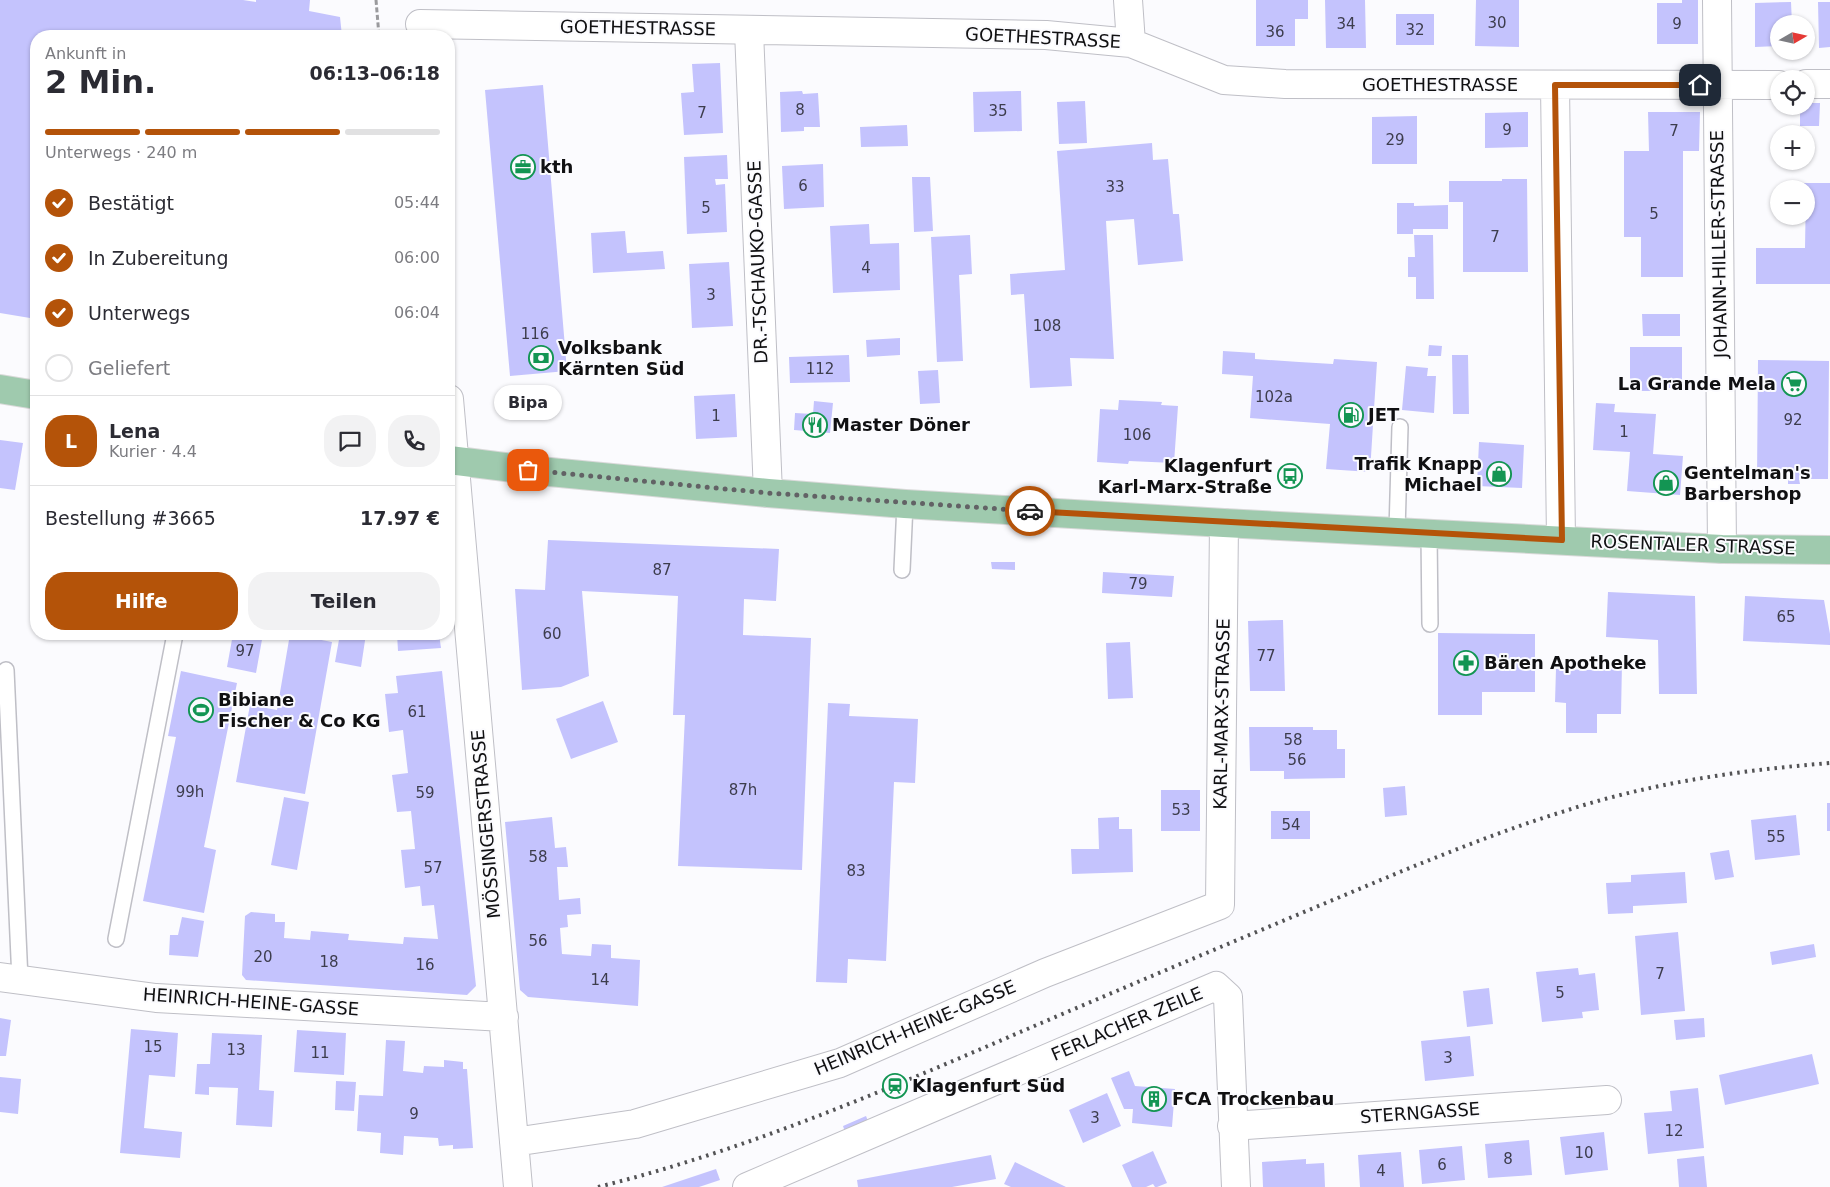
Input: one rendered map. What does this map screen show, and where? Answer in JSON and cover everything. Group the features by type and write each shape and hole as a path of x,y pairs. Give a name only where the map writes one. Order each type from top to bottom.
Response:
{"main road":[{"path":"0,389 30,394"},
{"name":"ROSENTALER STRASSE","path":"455,461 528,470 904,504 1722,549 1830,550"}],"street":[{"path":"1128,0 1132,43"},
{"name":"JOHANN-HILLER-STRASSE","path":"1718,0 1722,549"},
{"name":"GOETHESTRASSE","path":"421,20 749,31 1046,35 1132,43 1224,80 1285,84 1770,85"},
{"name":"DR.-TSCHAUKO-GASSE","path":"749,31 768,493"},
{"path":"1815,84 1830,84"},
{"path":"1555,85 1562,540"},
{"name":"MÖSSINGERSTRASSE","path":"455,502 504,1017 518,1187"},
{"name":"KARL-MARX-STRASSE","path":"1220,905 1224,522"},
{"name":"HEINRICH-HEINE-GASSE","path":"514,1142 635,1124 840,1063 1045,973 1220,905"},
{"name":"HEINRICH-HEINE-GASSE","path":"10,978 156,998 504,1017"},
{"name":"FERLACHER ZEILE","path":"747,1187 1216,986 1228,997 1232,1126"},
{"name":"STERNGASSE","path":"1232,1126 1607,1100"},
{"path":"1232,1126 1236,1187"}],"lane":[{"path":"1398,532 1400,427"},
{"path":"902,570 904,504"},
{"path":"1429,533 1430,624"},
{"path":"116,939 174,640"},
{"path":"6,670 10,978"}],"path":[{"path":"376,0 378,30"}],"building":[{"path":"0,0 243,0 256,2 256,0 310,0 309,11 340,17 341,30 30,30 30,318 0,313"},
{"path":"1256,0 1308,0 1308,19 1295,19 1295,46 1256,46"},
{"path":"1325,0 1365,0 1366,48 1326,48"},
{"path":"1476,0 1519,0 1519,47 1475,46"},
{"path":"1682,0 1698,0 1698,44 1657,44 1657,3 1682,3"},
{"path":"1791,2 1792,15 1770,15 1770,46 1755,47 1755,3"},
{"path":"1818,2 1830,2 1830,47 1819,48"},
{"path":"1396,14 1434,14 1434,45 1396,45"},
{"path":"720,63 723,133 684,135 681,93 694,92 692,64"},
{"path":"543,85 567,371 510,376 485,90"},
{"path":"802,91 803,94 818,93 820,127 804,127 804,131 781,132 780,92"},
{"path":"1021,91 1022,131 974,132 973,92"},
{"path":"1085,101 1087,143 1059,144 1057,102"},
{"path":"1815,103 1820,103 1819,126 1800,125 1800,115 1815,115"},
{"path":"1528,112 1528,147 1485,148 1485,113"},
{"path":"1648,112 1700,112 1699,151 1683,151 1683,277 1641,277 1641,237 1624,237 1624,151 1649,151"},
{"path":"1417,116 1417,164 1372,164 1372,117"},
{"path":"907,125 908,146 861,147 860,127"},
{"path":"1152,143 1153,160 1168,159 1173,214 1179,214 1183,261 1138,265 1134,219 1106,221 1114,359 1070,358 1072,386 1030,388 1024,294 1011,295 1010,274 1065,270 1057,151"},
{"path":"727,155 728,179 715,179 716,185 725,184 727,232 687,234 684,157"},
{"path":"823,164 824,207 784,209 782,166"},
{"path":"912,177 930,177 933,231 914,232"},
{"path":"1502,179 1527,179 1528,272 1463,272 1463,202 1449,202 1449,181 1502,181"},
{"path":"1815,183 1830,183 1830,284 1756,284 1756,248 1805,248 1805,225 1815,225"},
{"path":"1397,203 1414,203 1414,206 1448,205 1448,229 1413,229 1413,234 1397,234"},
{"path":"869,224 870,244 899,243 900,290 833,293 830,226"},
{"path":"625,231 627,253 663,251 665,269 593,273 591,233"},
{"path":"970,235 972,274 959,275 963,361 937,362 931,237"},
{"path":"1414,235 1433,235 1434,299 1416,299 1416,277 1408,277 1408,257 1415,257"},
{"path":"729,262 733,326 692,328 689,264"},
{"path":"1642,314 1680,314 1680,336 1643,336"},
{"path":"900,338 900,355 867,357 866,340"},
{"path":"1429,345 1442,346 1441,356 1428,356"},
{"path":"1630,347 1682,347 1682,388 1653,388 1654,391 1630,391"},
{"path":"1223,351 1255,353 1255,359 1333,364 1334,359 1377,362 1370,472 1326,469 1330,424 1250,418 1253,376 1222,374"},
{"path":"849,355 850,382 790,383 789,357"},
{"path":"1452,355 1468,355 1469,414 1453,414"},
{"path":"1758,360 1829,361 1828,479 1799,479 1800,484 1788,484 1788,479 1757,479"},
{"path":"1406,366 1428,368 1427,376 1436,376 1434,413 1402,410"},
{"path":"938,370 940,403 920,404 918,371"},
{"path":"735,394 737,437 696,439 694,396"},
{"path":"1119,400 1162,402 1161,405 1178,406 1174,463 1129,461 1128,464 1097,462 1100,409 1118,410"},
{"path":"814,401 833,403 830,433 794,430 795,413 813,414"},
{"path":"1596,403 1615,404 1614,412 1656,414 1653,454 1683,456 1680,495 1627,491 1630,452 1593,450"},
{"path":"0,440 23,443 15,490 0,488"},
{"path":"1479,442 1524,445 1522,488 1477,486"},
{"path":"548,540 779,549 776,601 744,599 743,635 811,638 802,870 678,866 685,715 673,715 678,596 582,591 589,676 561,687 522,690 515,589 545,590"},
{"path":"991,562 1015,562 1015,570 992,569"},
{"path":"1103,572 1174,576 1172,597 1102,593"},
{"path":"1608,592 1695,596 1697,694 1659,694 1658,640 1606,637"},
{"path":"1745,596 1824,600 1830,645 1743,641"},
{"path":"1283,620 1285,691 1250,691 1248,621"},
{"name":"Bären Apotheke","path":"1438,633 1535,634 1535,692 1482,692 1482,715 1438,715"},
{"path":"232,640 262,640 256,673 227,667"},
{"path":"289,640 322,640 332,642 305,794 236,782 250,705 277,710"},
{"path":"339,640 365,640 361,667 335,662"},
{"path":"397,640 440,640 441,648 398,651"},
{"path":"1130,642 1133,698 1108,699 1106,643"},
{"path":"1597,662 1622,663 1621,714 1597,714 1597,733 1566,733 1566,703 1555,702 1556,669 1597,670"},
{"path":"181,671 237,683 204,847 216,850 204,913 143,901 176,737 168,736"},
{"path":"442,671 476,986 467,995 246,980 242,975 245,916 251,912 275,914 275,922 285,922 284,938 310,940 311,931 349,934 348,940 403,944 404,937 438,939 434,905 422,906 420,886 405,888 401,850 415,849 411,811 397,812 392,775 408,773 403,730 389,732 385,694 398,693 396,676"},
{"path":"603,701 618,742 571,759 556,719"},
{"path":"828,703 850,704 849,716 918,719 915,783 894,782 886,961 848,959 847,983 816,982"},
{"path":"1249,727 1313,727 1313,730 1337,730 1337,749 1345,749 1345,778 1284,779 1284,771 1250,771"},
{"path":"1405,786 1407,815 1385,817 1383,788"},
{"path":"1161,790 1200,790 1200,831 1161,831"},
{"path":"284,797 309,802 297,870 271,865"},
{"path":"1827,803 1830,803 1830,831 1827,831"},
{"path":"1271,811 1310,811 1310,839 1271,839"},
{"path":"1796,815 1800,855 1755,860 1751,820"},
{"path":"552,817 555,848 566,847 568,867 557,867 559,900 580,898 581,914 567,915 568,927 560,928 562,954 591,956 592,944 611,945 611,958 640,960 638,1006 528,997 520,990 505,822"},
{"path":"1119,817 1119,829 1132,829 1133,872 1072,874 1071,849 1099,849 1098,818"},
{"path":"1729,850 1734,877 1715,880 1710,853"},
{"path":"1685,872 1687,903 1633,906 1633,913 1608,914 1606,883 1631,882 1631,875"},
{"path":"182,917 204,921 198,957 169,955 170,935 178,935"},
{"path":"1678,932 1685,1011 1641,1015 1635,936"},
{"path":"1814,944 1816,957 1772,965 1770,952"},
{"path":"1578,968 1579,975 1595,973 1599,1010 1582,1012 1583,1018 1542,1022 1536,972"},
{"path":"1489,988 1493,1024 1467,1027 1463,991"},
{"path":"0,1018 11,1020 6,1056 0,1056"},
{"path":"1704,1018 1705,1037 1676,1040 1674,1020"},
{"path":"131,1029 178,1033 175,1077 149,1075 144,1128 182,1132 180,1158 120,1153"},
{"path":"297,1030 346,1033 344,1075 294,1072"},
{"path":"212,1033 262,1035 259,1090 274,1091 272,1127 236,1125 238,1088 209,1087 209,1095 195,1094 197,1064 210,1064"},
{"path":"1470,1036 1474,1076 1425,1081 1421,1041"},
{"path":"386,1040 405,1041 403,1071 423,1073 424,1066 444,1067 444,1060 463,1062 463,1069 467,1069 473,1148 453,1149 453,1145 439,1146 438,1138 404,1136 403,1155 380,1153 381,1133 357,1131 359,1095 383,1096"},
{"path":"1812,1054 1819,1084 1725,1105 1719,1075"},
{"name":"FCA Trockenbau","path":"1129,1071 1135,1086 1175,1089 1172,1127 1132,1123 1133,1109 1124,1109 1111,1078"},
{"path":"0,1077 21,1079 18,1114 0,1112"},
{"path":"336,1081 356,1082 354,1111 335,1110"},
{"path":"1698,1088 1704,1148 1648,1154 1644,1113 1672,1111 1670,1091"},
{"path":"1107,1093 1121,1126 1083,1143 1069,1110"},
{"path":"866,1116 868,1121 846,1135 843,1126"},
{"path":"1604,1132 1608,1170 1565,1175 1560,1137"},
{"path":"1529,1140 1532,1175 1488,1178 1485,1144"},
{"path":"1462,1146 1465,1180 1422,1184 1419,1150"},
{"path":"1153,1151 1167,1183 1157,1187 1153,1184 1146,1187 1132,1187 1122,1165"},
{"path":"1401,1152 1404,1187 1360,1187 1358,1155"},
{"path":"991,1155 996,1179 952,1187 858,1187 857,1180"},
{"path":"1704,1156 1707,1187 1679,1187 1677,1159"},
{"path":"1306,1159 1306,1164 1324,1163 1325,1187 1263,1187 1262,1162"},
{"path":"1015,1162 1066,1187 1011,1187 1004,1184"},
{"path":"716,1169 720,1180 699,1187 662,1187"}],"railway":[{"path":"598,1187 655,1172 711,1154 877,1093 1412,867 1526,824 1597,801 1663,785 1729,774 1830,763"}],"way so far":[{"path":"528,470 768,493 904,504 1030,511"}],"place":[{"name":"kth","path":"523,167"},
{"name":"Volksbank Kärnten Süd","path":"541,358"},
{"name":"La Grande Mela","path":"1794,384"},
{"name":"JET","path":"1351,415"},
{"name":"Master Döner","path":"815,425"},
{"name":"Bipa","path":"528,470"},
{"name":"Trafik Knapp Michael","path":"1499,474"},
{"name":"Klagenfurt Karl-Marx-Straße","path":"1290,476"},
{"name":"Gentelman's Barbershop","path":"1666,483"},
{"name":"Bären Apotheke","path":"1466,663"},
{"name":"Bibiane Fischer & Co KG","path":"201,710"},
{"name":"Klagenfurt Süd","path":"895,1086"},
{"name":"FCA Trockenbau","path":"1154,1099"}],"route":[{"path":"1030,511 1562,540 1555,85 1700,85"}]}
